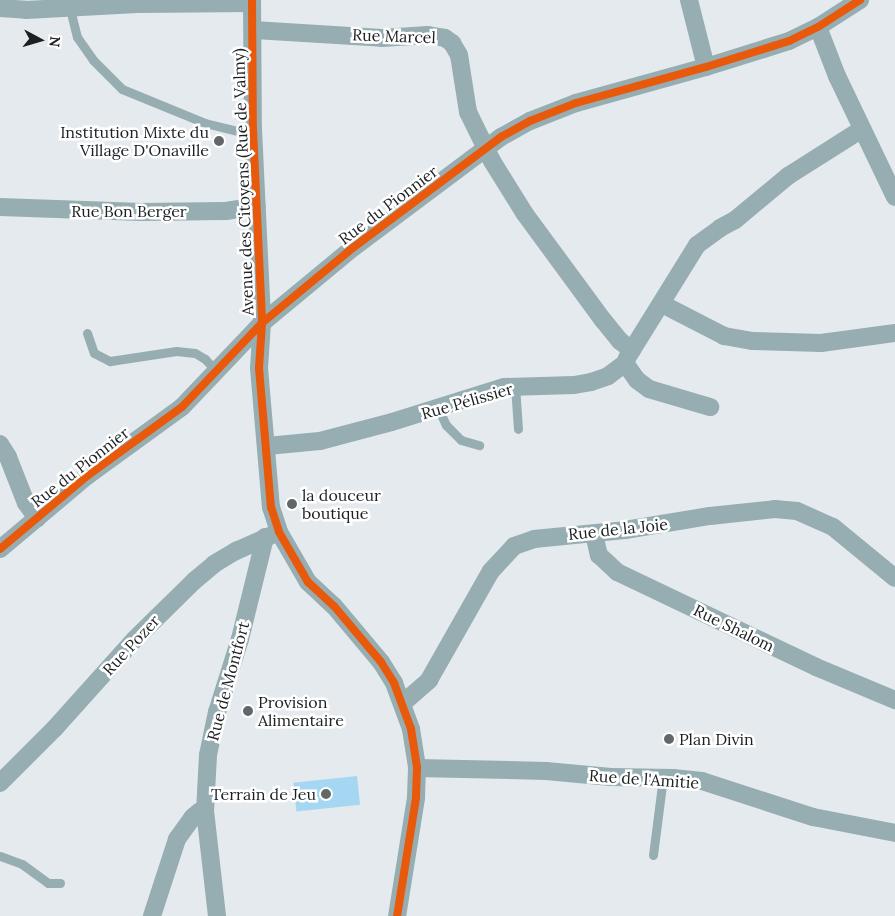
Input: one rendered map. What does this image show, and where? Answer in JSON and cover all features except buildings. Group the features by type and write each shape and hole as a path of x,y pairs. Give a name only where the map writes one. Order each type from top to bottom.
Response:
{"street":[{"path":"689,0 706,67"},
{"name":"Rue du Pionnier","path":"0,549 87,476 182,406 262,323 354,247 485,148 530,121 576,103 706,67 789,41 818,27 860,0"},
{"path":"0,8 26,10 70,9 137,4 252,2"},
{"name":"Avenue des Citoyens (Rue de Valmy)","path":"252,2 253,129 262,323 259,368 272,507 272,535 308,582 334,606 381,662 403,703 411,729 417,768 416,798 397,916"},
{"path":"818,27 837,76 895,197"},
{"name":"Rue Marcel","path":"252,30 382,38 412,34 445,38 452,43 459,55 468,112 485,148 525,214 620,342 628,356"},
{"path":"710,407 673,394 649,389 637,380 628,356 697,245 720,228 735,220 788,176 862,129"},
{"name":"Rue Bon Berger","path":"0,207 141,212 226,211 257,206"},
{"path":"662,304 724,336 752,341 821,343 895,333"},
{"name":"Rue Pélissier","path":"267,446 320,441 438,408 504,387 574,385 591,382 608,376 628,356"},
{"path":"0,444 8,457 26,503 37,518"},
{"name":"Rue de la Joie","path":"403,703 429,680 491,571 514,546 534,539 574,534 594,534 710,516 775,510 797,511 833,526 895,578"},
{"name":"Rue Shalom","path":"594,534 599,555 617,572 816,667 895,700"},
{"name":"Rue Pozer","path":"0,783 56,728 134,640 194,581 214,564 272,535"},
{"name":"Rue de Montfort","path":"217,916 205,811 208,755 217,712 272,535"},
{"name":"Rue de l'Amitie","path":"417,768 546,771 611,777 663,777 702,781 813,817 895,833"},
{"path":"152,916 177,839 198,812 205,811"}],"lane":[{"path":"70,9 77,37 92,60 122,89 204,123 238,130 253,129"},
{"path":"87,333 94,353 110,361 176,350 195,353 205,359 216,371"},
{"path":"516,386 518,429"},
{"path":"438,408 446,425 461,440 479,445"},
{"path":"653,855 663,777"},
{"path":"0,856 22,864 48,883 60,883"}],"shaded area":[{"name":"Terrain de Jeu","path":"357,776 360,805 296,812 293,783"}],"cycle path":[{"path":"252,0 253,129 262,323 259,368 271,507 279,532 308,582 334,606 381,662 394,683 411,729 417,768 416,798 397,916"},
{"path":"0,549 87,476 182,407 262,323 354,247 501,137 530,121 576,103 706,67 789,41 818,27 860,0"}],"place":[{"name":"Institution Mixte du Village D'Onaville","path":"219,141"},
{"name":"la douceur boutique","path":"292,504"},
{"name":"Provision Alimentaire","path":"248,711"},
{"name":"Plan Divin","path":"669,739"},
{"name":"Terrain de Jeu","path":"326,794"}]}
